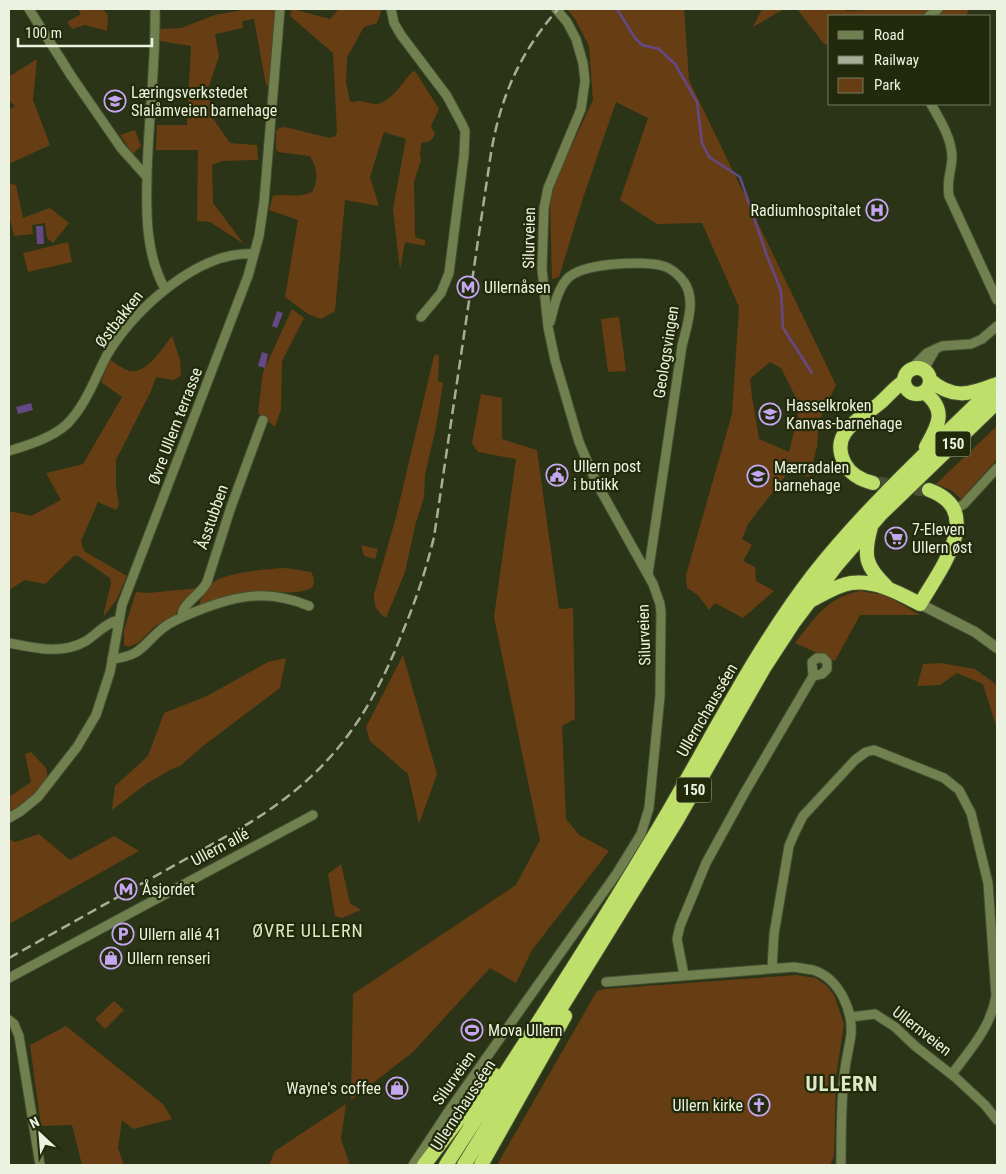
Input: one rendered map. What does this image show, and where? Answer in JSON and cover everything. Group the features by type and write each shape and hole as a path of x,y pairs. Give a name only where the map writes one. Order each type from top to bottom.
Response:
{"highway":[{"name":"150","path":"917,381 956,393 978,390 997,384"},
{"name":"150","path":"917,381 935,402 940,417 936,429 920,458"},
{"path":"873,483 862,480 851,472 842,457 841,445 844,435 851,424 881,402 917,381"},
{"name":"Ullernchausséen","path":"446,1165 618,895 779,623 829,555 869,510 997,384"},
{"name":"Ullernchausséen","path":"464,1165 678,820 764,668 807,603 872,523 997,402"},
{"path":"920,604 953,545 957,526 954,510 945,498 929,490"},
{"name":"150","path":"872,523 866,547 867,560 873,573 888,588"},
{"name":"150","path":"807,603 851,583 873,584 888,588 920,604"},
{"path":"481,1165 561,1024 601,946"},
{"path":"424,1165 462,1114 533,1028"}],"street":[{"path":"29,9 72,77 121,148 147,177"},
{"path":"155,9 156,34 148,140 148,234 154,265 164,289"},
{"name":"Øvre Ullern terrasse","path":"9,818 21,811 38,796 85,735 101,702 112,659 119,620 128,590 241,295 259,236 266,191 280,9"},
{"path":"391,9 394,23 401,35 447,96 462,124 464,132 464,154 449,274 441,293 421,317"},
{"name":"Silurveien","path":"413,1165 453,1104 586,918 641,834 648,814 651,797 662,661 660,604 648,574 604,498 578,442 548,326 542,269 544,208 548,188 581,109 584,81 583,63 576,39 567,22 556,9"},
{"path":"931,105 950,144 952,158 947,185 949,196 997,300"},
{"name":"Østbakken","path":"9,452 55,433 68,422 84,402 116,341 147,304 164,289 199,268 214,262 237,254 254,254"},
{"name":"Geologsvingen","path":"548,326 558,295 566,280 571,275 586,268 652,264 665,266 676,273 686,284 690,299 690,310 682,346 648,574"},
{"path":"917,381 927,353 946,346 971,344 982,339 997,326"},
{"path":"917,381 935,349"},
{"name":"Åsstubben","path":"182,617 184,607 202,590 206,582 231,507 264,420"},
{"path":"954,510 964,504 997,468"},
{"name":"Åsstubben","path":"112,659 124,658 138,652 162,629 182,617 228,600 253,596 273,596 286,598 309,606"},
{"path":"920,604 975,632 997,648"},
{"path":"9,643 46,649 71,647 84,641 108,624 119,620"},
{"path":"684,975 678,935 706,863 813,676"},
{"path":"772,968 774,934 790,846 803,816 855,760 866,752 874,750 887,754 944,778 959,790 971,813 975,828 988,883 996,996 995,1007 982,1034 952,1074"},
{"name":"Ullern allé","path":"9,978 313,815"},
{"path":"606,982 794,967 815,970 831,980 842,994 851,1017 851,1034 844,1076 842,1105 841,1165"},
{"name":"Ullernveien","path":"851,1017 875,1014 896,1027 915,1046 952,1074 976,1096 997,1120"},
{"path":"9,1020 14,1024 19,1036 40,1165"}],"green space":[{"path":"78,9 102,9 108,15 107,31 85,25 72,29 67,22 81,14"},
{"path":"249,9 276,9 271,86 266,85 254,19 242,21 243,28 215,34 219,56 208,89 212,117 230,143 257,145 258,160 223,161 212,165 213,203 244,244 210,222 197,221 198,150 156,150 157,125 187,125 191,46 160,41 160,29 181,28 215,15"},
{"path":"292,9 330,19 339,9 382,9 377,23 364,27 347,57 346,83 350,101 381,103 391,96 415,71 439,109 431,126 435,134 434,136 430,141 421,143 421,160 414,182 415,235 417,238 425,240 425,246 405,242 400,270 393,209 406,139 384,132 370,177 379,206 345,200 335,311 321,319 308,314 285,297 298,220 269,210 273,196 296,196 312,192 316,178 316,170 310,156 278,152 276,149 276,131 279,128 285,127 330,138 336,136 337,132 333,53 290,16"},
{"path":"567,9 684,9 689,80 836,385 819,421 817,447 809,477 789,471 748,524 742,539 752,545 743,561 755,567 756,581 774,591 743,618 715,603 709,610 698,595 687,588 686,575 732,414 739,307 702,223 657,224 620,200 648,118 616,102 583,198 559,277 552,279 550,200 557,177 593,100 589,46 575,19","holes":["770,362 781,368 800,406 789,452 759,439 750,379"]},
{"path":"762,9 784,9 753,27"},
{"path":"797,9 843,9 847,11 969,9 966,15 828,15 828,45 824,44"},
{"path":"37,59 33,100 50,145 9,164 9,110 15,106 9,100 9,74 10,76"},
{"path":"135,130 141,146 133,154 120,135"},
{"path":"9,183 16,185 23,218 50,208 69,223 53,243 47,238 45,223 32,225 33,234 14,236 9,214"},
{"path":"68,242 72,262 28,272 23,253"},
{"path":"292,309 304,318 282,361 281,409 275,427 258,413 263,372"},
{"path":"619,317 626,371 608,372 601,319"},
{"path":"172,336 180,360 181,376 173,380 156,377 151,391 116,460 116,487 119,505 116,510 98,502 81,541 84,551 127,576 117,599 104,616 111,584 110,578 78,556 74,556 45,584 25,580 9,590 9,511 31,516 61,500 46,473 83,464 122,397 101,382 110,360 126,370 137,371 149,364"},
{"path":"437,354 439,357 438,381 443,383 436,427 425,475 424,497 415,526 405,572 386,618 376,608 374,594 396,517 434,356"},
{"path":"481,394 502,398 502,439 537,450 559,609 573,608 575,719 562,726 566,819 579,835 609,851 532,950 516,983 490,968 413,1052 351,1100 353,994 516,885 540,840 494,617 516,459 478,452 472,443"},
{"path":"997,426 997,459 961,499 951,490 936,484"},
{"path":"361,545 378,549 375,559 364,556"},
{"path":"286,568 311,572 314,581 312,588 296,592 259,591 243,593 199,606 209,585 225,577 246,572"},
{"path":"200,588 187,598 174,616 155,626 138,643 128,647 124,645 124,630 136,592 148,593"},
{"path":"860,591 885,595 920,615 860,615 835,661 795,643 830,603"},
{"path":"403,655 437,774 419,824 408,774 370,741 366,727"},
{"path":"286,658 280,688 203,746 180,766 146,784 112,810 115,786 148,756 164,713 207,696 268,662"},
{"path":"940,663 975,669 997,685 997,729 983,684 957,673 940,685 917,686 923,664"},
{"path":"31,752 46,768 48,778 32,799 9,813 9,797 31,782 25,754"},
{"path":"39,834 70,860 114,836 139,851 9,924 9,839 15,842"},
{"path":"341,864 350,903 361,910 342,918 335,916 328,874"},
{"path":"797,975 816,978 827,986 834,995 844,1024 836,1076 834,1156 830,1165 497,1165 597,991"},
{"path":"114,1001 124,1010 105,1029 95,1019"},
{"path":"66,1026 163,1104 172,1119 133,1129 122,1120 118,1148 124,1165 82,1165 72,1125 41,1126 30,1045"},
{"path":"346,1104 341,1139 350,1165 269,1165 275,1151"}],"shaded area":[{"path":"36,226 43,226 44,244 37,244"},
{"path":"277,311 283,313 277,328 272,326"},
{"path":"262,352 268,354 265,368 258,366"},
{"path":"31,403 33,410 18,414 16,407"}],"waterway":[{"path":"617,9 635,38 642,45 659,49 675,64 697,102 702,143 709,157 740,177 781,291 783,328 812,373"}],"tunnel":[{"path":"873,483 929,490"}],"railway":[{"path":"9,958 265,813 317,771 357,723 389,665 412,608 434,537 491,153 500,112 523,59 533,42 558,9"}],"place":[{"name":"Læringsverkstedet Slalåmveien barnehage","path":"115,101"},
{"name":"Radiumhospitalet","path":"877,210"},
{"name":"Ullernåsen","path":"468,287"},
{"name":"Hasselkroken Kanvas-barnehage","path":"770,414"},
{"name":"Ullern post i butikk","path":"557,475"},
{"name":"Mærradalen barnehage","path":"758,476"},
{"name":"7-Eleven Ullern øst","path":"896,538"},
{"name":"Åsjordet","path":"126,889"},
{"name":"Ullern allé 41","path":"123,934"},
{"name":"Ullern renseri","path":"111,958"},
{"name":"Mova Ullern","path":"472,1030"},
{"name":"Wayne's coffee","path":"397,1088"},
{"name":"Ullern kirke","path":"759,1105"}],"district":[{"name":"ØVRE ULLERN","path":"308,930"},
{"name":"ULLERN","path":"842,1084"}]}
